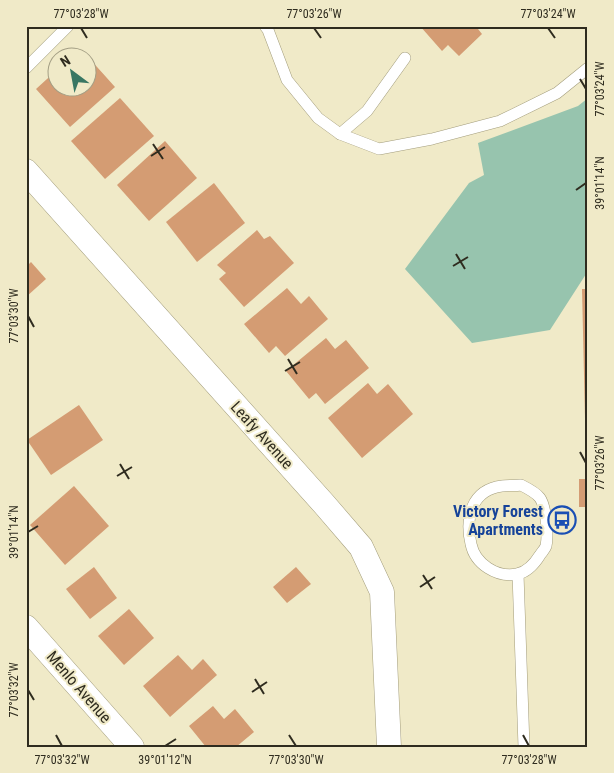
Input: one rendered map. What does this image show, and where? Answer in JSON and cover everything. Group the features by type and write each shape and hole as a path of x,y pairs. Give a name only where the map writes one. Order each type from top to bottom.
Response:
{"street":[{"name":"Leafy Avenue","path":"26,171 361,547 382,592 389,747"},
{"name":"Menlo Avenue","path":"26,627 132,747"}],"lane":[{"path":"26,68 68,26"},
{"path":"265,26 287,80 318,118 340,134 379,149 432,139 500,121 557,93 588,68"},
{"path":"340,134 367,111 405,58"},
{"path":"501,486 521,486 536,492 544,502 548,532 546,547 533,566 518,574 502,574 488,568 477,558 471,545 468,521 472,506 483,492 501,486"},
{"path":"518,574 524,747"}],"green space":[{"path":"588,98 588,271 550,330 472,343 405,269 469,183 484,175 478,143 578,106"}],"building":[{"path":"420,26 481,26 478,29 482,34 459,56 448,45 442,51"},
{"path":"98,68 115,87 70,127 36,89 48,78 48,98 98,98"},
{"path":"120,98 154,136 105,179 71,141"},
{"path":"165,141 197,178 149,221 117,185"},
{"path":"214,183 245,223 197,262 166,222"},
{"path":"257,230 264,239 270,236 294,263 244,307 219,279 226,273 217,265"},
{"path":"31,262 46,279 26,297 26,267"},
{"path":"287,288 301,304 309,296 328,319 285,356 276,346 269,353 244,324"},
{"path":"582,289 588,289 588,462 586,462"},
{"path":"326,338 335,349 346,340 369,368 325,404 316,393 309,399 286,371"},
{"path":"368,383 377,394 388,384 413,414 362,458 328,418"},
{"path":"79,405 103,440 51,475 27,440"},
{"path":"579,479 588,479 588,507 579,507"},
{"path":"74,486 109,526 65,565 30,525"},
{"path":"94,567 117,598 90,619 66,589"},
{"path":"296,567 311,584 287,603 273,587"},
{"path":"129,609 154,638 124,665 98,636"},
{"path":"178,655 192,670 203,659 217,675 170,717 143,686"},
{"path":"213,706 224,719 235,709 254,732 236,747 206,747 189,726"}],"place":[{"name":"Victory Forest Apartments","path":"562,520"}]}
